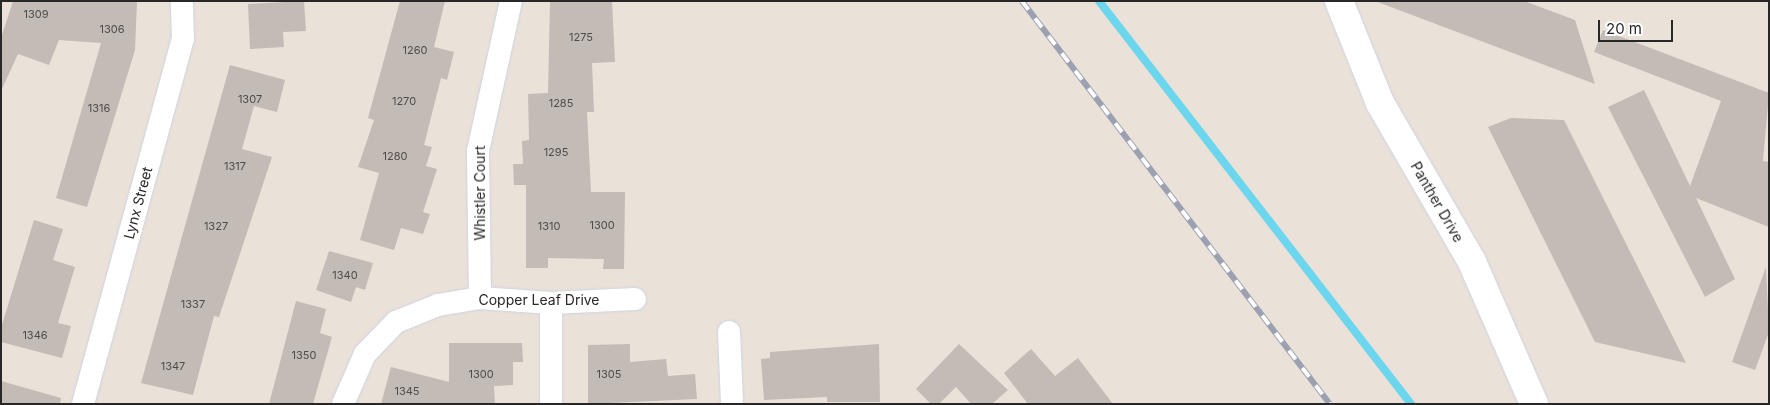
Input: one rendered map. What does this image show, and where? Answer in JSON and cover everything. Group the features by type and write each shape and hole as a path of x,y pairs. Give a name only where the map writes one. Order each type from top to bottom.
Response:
{"street":[{"name":"Lynx Street","path":"83,404 183,38 182,1"},
{"name":"Whistler Court","path":"480,298 478,151 511,1"},
{"name":"Panther Drive","path":"1339,1 1380,103 1472,262 1534,404"},
{"name":"Copper Leaf Drive","path":"343,404 365,354 396,322 438,305 480,298 551,303 636,299"},
{"path":"551,303 551,404"},
{"path":"729,332 732,404"}],"building":[{"path":"13,1 137,1 135,50 87,207 56,198 101,43 59,40 49,65 18,54 1,91 1,38"},
{"path":"304,1 306,31 283,32 284,47 250,49 248,4"},
{"path":"400,1 445,1 434,47 454,52 447,80 441,78 424,145 432,147 426,166 437,169 423,212 430,214 423,234 401,228 394,250 360,240 379,173 358,167 374,120 368,118"},
{"path":"550,1 612,1 615,62 592,63 594,112 587,112 591,192 625,192 624,269 603,269 604,259 548,258 548,268 526,268 526,185 514,185 513,164 523,164 522,141 529,140 528,94 548,93"},
{"path":"1375,1 1524,1 1575,20 1595,84"},
{"path":"1603,30 1769,93 1763,161 1769,162 1769,227 1696,198 1735,279 1705,297 1608,107 1644,90 1690,186 1721,101 1594,52"},
{"path":"230,65 285,80 277,112 254,106 242,149 272,157 219,317 214,316 193,395 141,383"},
{"path":"1511,118 1564,120 1686,363 1595,342 1488,127"},
{"path":"34,220 63,229 53,260 75,267 58,323 71,326 62,358 1,342 1,328"},
{"path":"329,251 373,263 365,290 356,287 351,302 316,290"},
{"path":"1766,267 1769,332 1755,370 1732,362"},
{"path":"296,301 326,309 320,333 332,337 313,404 269,404"},
{"path":"449,343 522,343 523,362 513,362 513,385 494,386 495,404 381,404 391,367 449,382"},
{"path":"630,344 630,362 666,359 668,376 695,374 697,399 588,404 588,345"},
{"path":"879,344 880,402 827,402 827,397 764,400 761,359 770,358 770,352"},
{"path":"959,344 1008,390 992,404 971,404 956,387 939,404 931,404 916,389"},
{"path":"1031,349 1055,376 1078,358 1113,404 1028,404 1004,373"},
{"path":"1,381 61,398 60,404 1,404"}],"waterway":[{"path":"1099,1 1411,404"}],"railway":[{"path":"1022,1 1330,404"}]}
